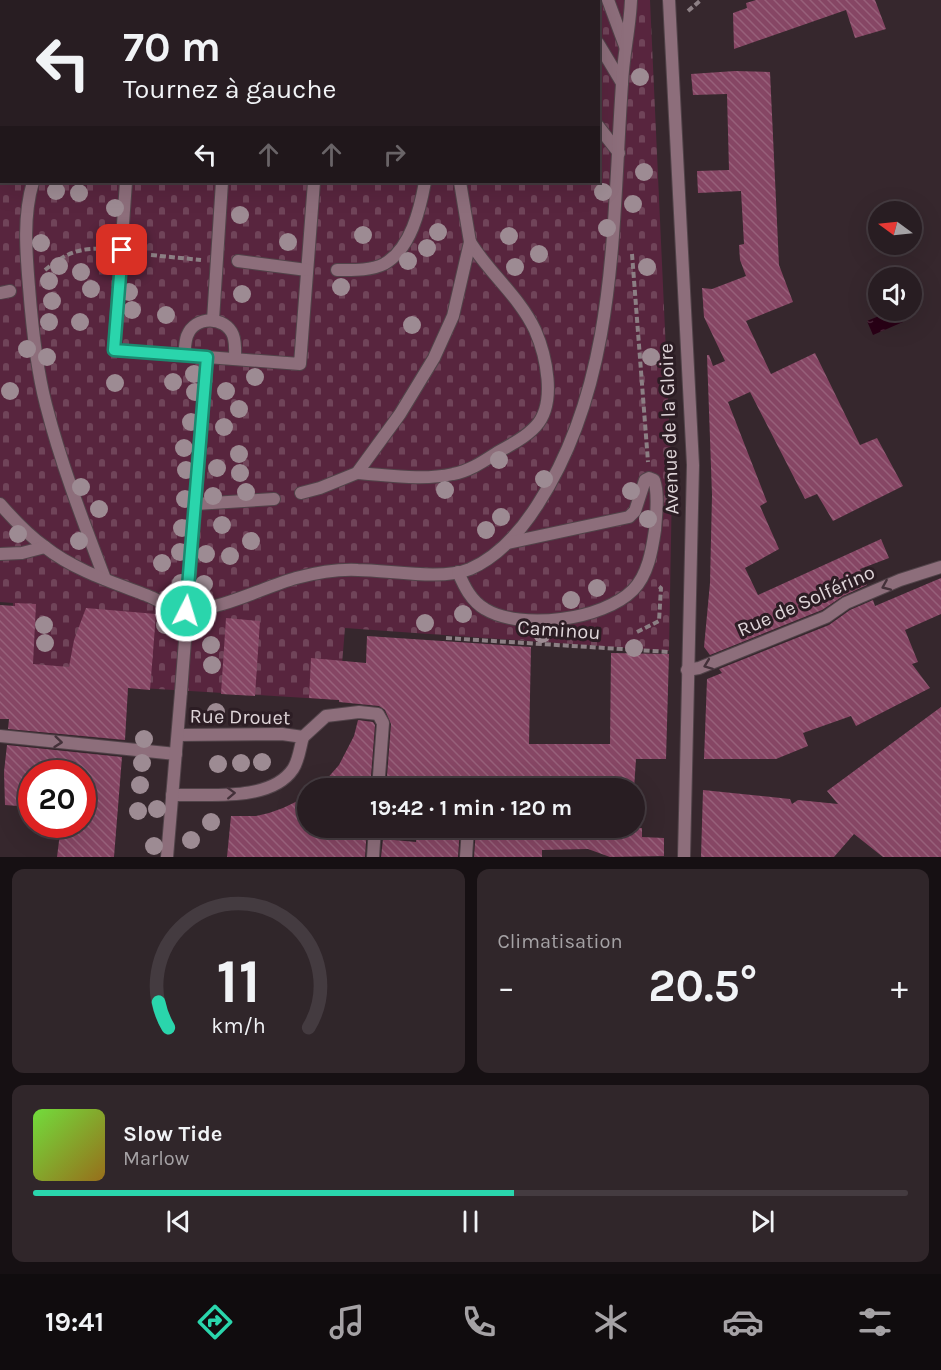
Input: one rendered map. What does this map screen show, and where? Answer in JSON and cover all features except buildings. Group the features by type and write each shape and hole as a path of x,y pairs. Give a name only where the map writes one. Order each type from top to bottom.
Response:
{"street":[{"path":"608,0 626,48"},
{"path":"0,504 45,548 66,561 186,611 210,607 298,578 354,569 441,574 465,571 508,543 549,489 565,459 577,429 596,362 606,304 619,153 622,82 631,20 631,0"},
{"name":"Avenue de la Gloire","path":"669,0 693,465 684,857"},
{"path":"600,46 622,82"},
{"path":"600,129 619,153"},
{"path":"33,183 27,212 26,258 32,324 45,402 69,482 105,579"},
{"path":"126,183 114,350 300,364 314,183"},
{"path":"213,320 222,183"},
{"path":"337,270 376,267 385,264 394,256 410,233 425,183"},
{"path":"301,493 357,473 427,477 454,474 479,464 522,437 538,424 543,415 547,374 541,345 520,305 478,256 470,242 460,183"},
{"path":"357,473 415,392 444,339 453,316 470,242"},
{"path":"238,261 307,270"},
{"path":"184,355 190,330 202,321 213,320 223,323 232,333 235,340 235,359"},
{"path":"167,857 207,357"},
{"path":"458,572 464,586 484,609 514,618 543,619 581,615 612,605 634,589 647,565 656,522 657,487 654,480 649,478 645,480 635,511 629,518 508,543"},
{"path":"196,504 274,499"},
{"path":"0,554 22,553 45,548"},
{"name":"Rue de Solférino","path":"687,670 699,668 826,617 846,603 900,580 941,567"},
{"name":"Rue Drouet","path":"172,795 257,792 275,786 295,766 303,737 326,716 359,712 378,714 383,723 379,778"},
{"name":"Rue Drouet","path":"177,735 282,734 303,737"},
{"path":"0,736 176,754"},
{"path":"373,857 374,838"},
{"path":"466,857 467,838"}],"path":[{"path":"684,14 701,0"},
{"path":"632,247 649,478"},
{"path":"30,299 36,283 45,270 76,249 122,250"},
{"path":"151,255 217,261"},
{"path":"637,632 659,621 661,588 656,585"},
{"name":"Caminou","path":"446,638 669,652"}],"green space":[{"path":"600,0 650,0 672,484 669,651 345,628 339,700 9,680 13,603 0,602 0,183 600,183"}],"water":[{"path":"867,321 903,321 903,322 873,335"}],"route":[{"path":"122,250 114,350 207,357 186,611"}]}
